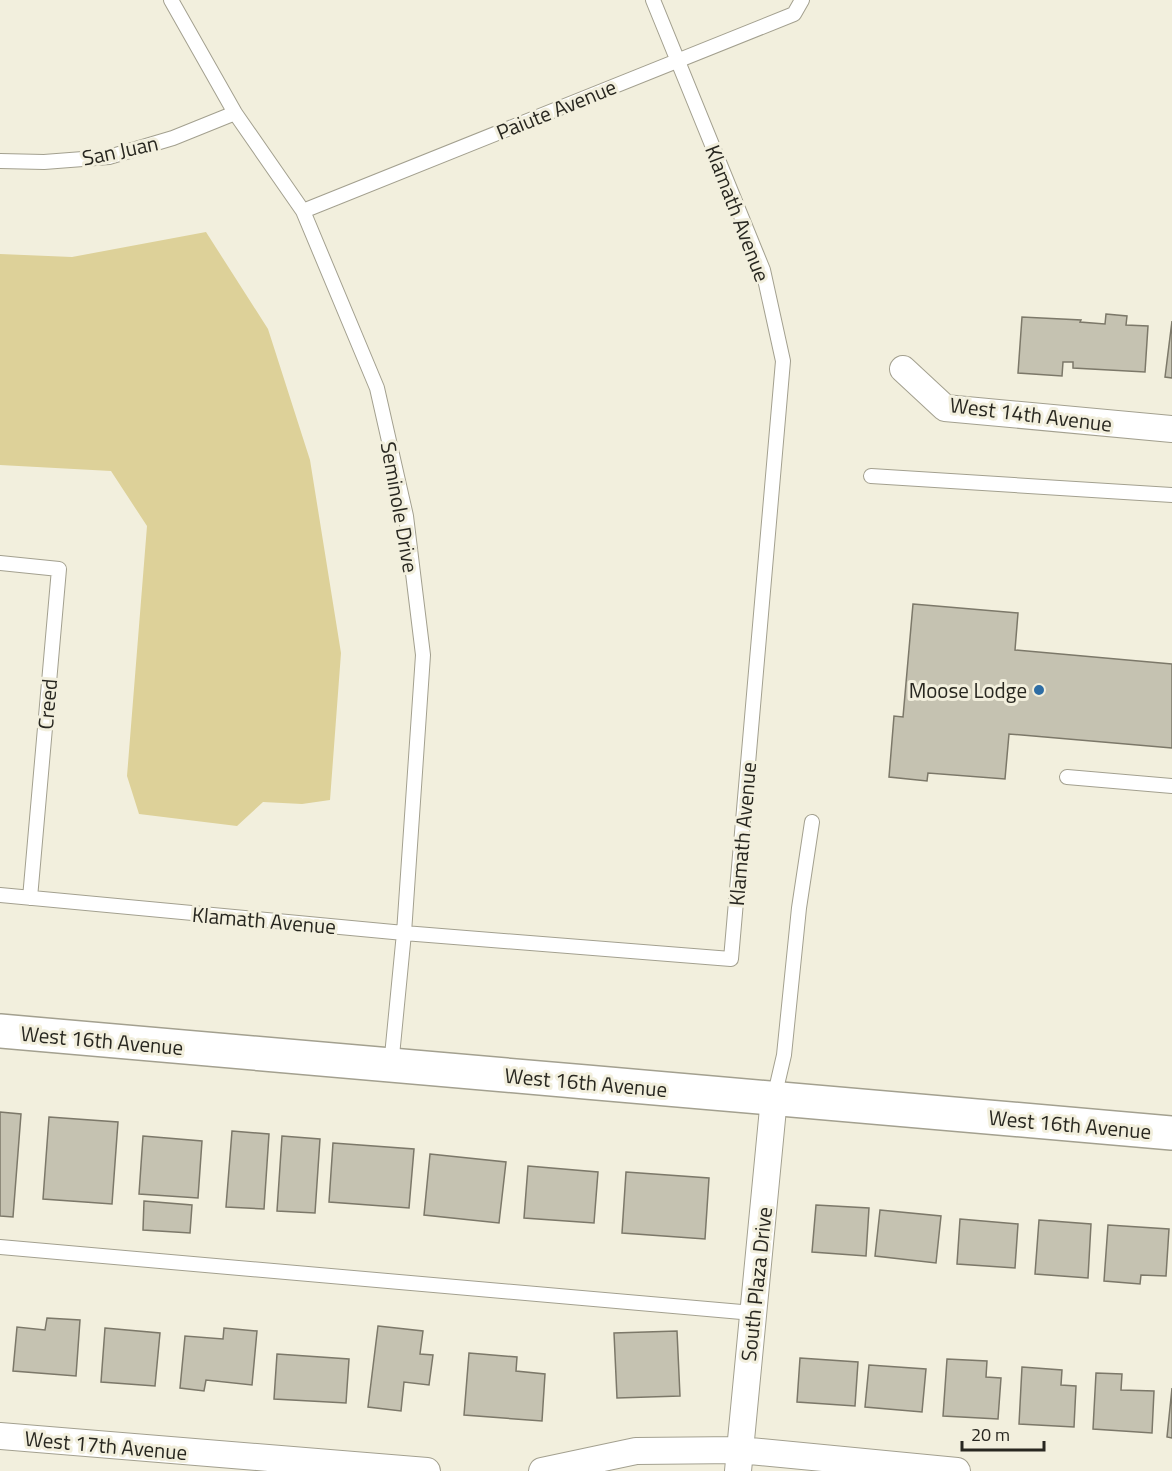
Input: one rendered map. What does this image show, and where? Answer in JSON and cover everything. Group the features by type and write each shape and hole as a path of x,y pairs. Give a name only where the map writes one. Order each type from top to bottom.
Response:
{"street":[{"name":"West 14th Avenue","path":"903,369 945,408 1172,429"},
{"name":"West 16th Avenue","path":"0,1031 1172,1133"},
{"name":"South Plaza Drive","path":"739,1460 774,1098"},
{"name":"West 17th Avenue","path":"0,1436 428,1471"},
{"path":"542,1471 636,1451 739,1460 957,1471"}],"lane":[{"name":"Seminole Drive","path":"171,0 235,113 303,211 377,388 406,516 423,655 404,933 391,1066"},
{"name":"Klamath Avenue","path":"0,895 404,933 731,959 783,361 763,270 653,0"},
{"name":"Paiute Avenue","path":"303,211 794,14 802,0"},
{"name":"San Juan","path":"0,160 44,162 109,157 173,138 235,113"},
{"path":"871,476 1172,495"},
{"name":"Creed","path":"0,563 59,569 30,898"},
{"path":"1066,777 1172,786"},
{"path":"774,1098 784,1055 799,909 813,822"},
{"path":"0,1247 753,1313"}],"shaded area":[{"path":"206,232 268,329 310,460 341,653 330,800 302,804 263,802 237,826 139,814 127,776 147,526 111,471 0,465 0,254 72,257"}],"building":[{"path":"1106,314 1127,316 1126,325 1148,326 1145,372 1073,368 1073,362 1063,362 1062,376 1018,373 1022,317 1081,320 1080,322 1105,324"},
{"path":"1172,321 1172,378 1165,377"},
{"name":"Moose Lodge","path":"913,604 1018,613 1015,650 1172,664 1172,748 1009,734 1005,779 928,773 927,781 889,777 894,716 903,717"},
{"path":"0,1112 21,1114 13,1217 0,1216"},
{"path":"49,1117 118,1122 112,1204 43,1199"},
{"path":"232,1131 269,1134 264,1209 226,1207"},
{"path":"143,1136 202,1141 198,1198 139,1194"},
{"path":"282,1136 320,1139 315,1213 277,1211"},
{"path":"333,1143 414,1149 409,1208 329,1202"},
{"path":"430,1154 506,1162 499,1223 424,1215"},
{"path":"528,1166 598,1172 594,1223 524,1218"},
{"path":"626,1172 709,1178 705,1239 622,1233"},
{"path":"144,1201 192,1205 190,1233 143,1230"},
{"path":"816,1205 869,1208 866,1256 812,1252"},
{"path":"880,1210 941,1216 936,1263 875,1256"},
{"path":"960,1219 1018,1224 1015,1268 957,1264"},
{"path":"1039,1220 1091,1224 1088,1278 1035,1274"},
{"path":"1108,1225 1169,1229 1166,1276 1141,1275 1140,1284 1104,1281"},
{"path":"47,1318 80,1320 76,1376 13,1371 17,1327 45,1330"},
{"path":"378,1326 423,1331 420,1354 433,1355 429,1385 404,1382 401,1411 368,1407"},
{"path":"105,1328 160,1333 155,1386 101,1382"},
{"path":"224,1328 257,1331 252,1385 206,1380 204,1391 180,1388 185,1336 223,1339"},
{"path":"677,1331 680,1396 617,1398 614,1333"},
{"path":"469,1353 517,1357 516,1371 545,1374 542,1421 464,1415"},
{"path":"277,1354 349,1359 346,1403 274,1399"},
{"path":"800,1358 858,1362 855,1406 797,1402"},
{"path":"947,1359 987,1361 986,1377 1001,1378 998,1419 943,1416"},
{"path":"869,1365 926,1369 922,1412 865,1407"},
{"path":"1022,1367 1062,1370 1061,1385 1076,1386 1074,1427 1019,1424"},
{"path":"1096,1373 1122,1374 1121,1390 1154,1391 1152,1433 1093,1429"},
{"path":"1172,1388 1172,1438 1167,1437"}],"place":[{"name":"Moose Lodge","path":"1039,690"}]}
